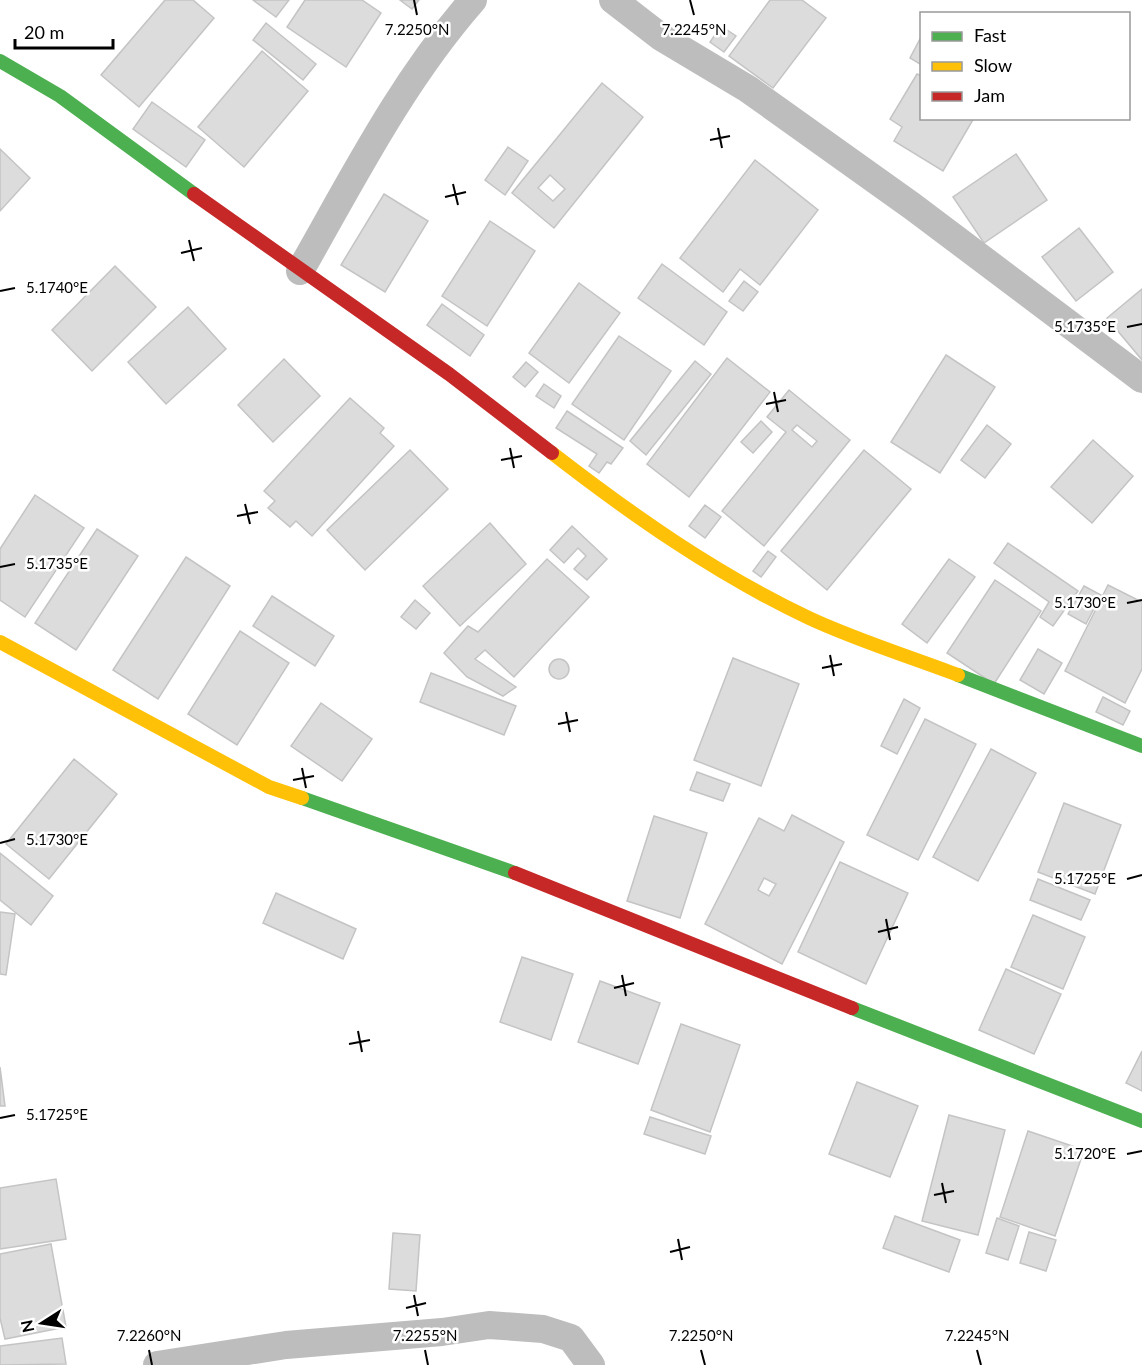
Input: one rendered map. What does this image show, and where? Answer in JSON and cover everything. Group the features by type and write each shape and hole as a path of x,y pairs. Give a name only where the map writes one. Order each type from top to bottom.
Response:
{"street":[{"path":"300,272 380,129 447,30 473,0"},
{"path":"613,0 661,37 748,89 893,193 1142,379"},
{"path":"0,61 60,96 300,272 449,374 622,507 714,566 809,618 1142,746"},
{"path":"0,642 269,787 531,878 981,1060 1142,1121"},
{"path":"157,1365 286,1345 442,1332 489,1325 543,1329 571,1338 591,1365"}],"building":[{"path":"165,0 193,0 214,18 139,107 101,75"},
{"path":"253,0 289,0 276,17"},
{"path":"305,0 362,0 381,13 346,67 287,27"},
{"path":"400,0 419,0 412,9"},
{"path":"770,0 802,0 826,18 773,88 729,56"},
{"path":"266,23 316,64 303,80 253,40"},
{"path":"721,26 736,36 724,52 710,42"},
{"path":"920,39 920,64 910,58"},
{"path":"262,51 308,91 244,167 198,127"},
{"path":"917,74 920,75 920,120 973,120 943,171 894,141 902,127 890,119"},
{"path":"602,83 643,117 554,228 512,193","holes":["550,175 565,189 553,201 538,188"]},
{"path":"152,102 205,140 186,167 133,129"},
{"path":"508,147 528,161 505,195 485,180"},
{"path":"0,149 30,178 0,211"},
{"path":"1016,154 1047,200 984,243 953,197"},
{"path":"755,160 818,210 760,285 740,269 723,292 680,258"},
{"path":"384,194 428,221 385,292 341,265"},
{"path":"490,221 535,251 487,326 442,296"},
{"path":"1079,228 1113,272 1076,301 1042,257"},
{"path":"662,264 727,312 704,345 638,298"},
{"path":"115,266 156,307 92,371 52,330"},
{"path":"744,281 758,292 743,311 729,301"},
{"path":"579,283 620,313 569,383 529,353"},
{"path":"1142,289 1142,360 1107,318"},
{"path":"442,304 484,335 470,356 427,325"},
{"path":"188,307 226,349 166,404 128,362"},
{"path":"619,336 671,371 624,440 572,404"},
{"path":"946,355 995,387 940,473 891,442"},
{"path":"727,358 770,392 689,497 647,464"},
{"path":"284,359 320,396 273,442 238,405"},
{"path":"695,361 711,374 646,455 630,441"},
{"path":"526,362 538,372 525,387 513,377"},
{"path":"544,384 561,396 554,408 536,396"},
{"path":"789,390 850,440 764,546 722,511 786,432 767,417","holes":["797,425 817,441 812,447 792,430"]},
{"path":"350,398 384,428 380,433 394,446 312,536 296,521 290,527 268,508 275,501 264,491"},
{"path":"567,411 623,448 611,464 607,462 599,473 589,466 597,454 556,428"},
{"path":"761,421 772,432 753,453 741,442"},
{"path":"987,425 1011,444 985,478 961,460"},
{"path":"1093,440 1133,476 1092,523 1051,487"},
{"path":"410,450 448,489 365,570 327,530"},
{"path":"864,450 911,489 827,590 781,551"},
{"path":"35,495 84,528 25,617 0,600 0,549"},
{"path":"705,505 721,517 705,538 689,526"},
{"path":"490,523 526,564 460,626 423,586"},
{"path":"572,526 607,559 587,580 574,569 586,556 578,548 564,563 550,550"},
{"path":"97,529 138,556 76,650 35,623"},
{"path":"1008,543 1078,591 1053,626 1040,617 1049,602 994,563"},
{"path":"768,551 776,557 761,577 753,571"},
{"path":"186,557 230,586 158,699 113,670"},
{"path":"547,559 589,597 514,677 485,650 475,659 516,687 503,696 467,677 444,653 468,626 478,632"},
{"path":"949,559 975,577 927,643 902,624"},
{"path":"995,580 1041,611 994,684 947,653"},
{"path":"1108,585 1142,602 1142,669 1125,703 1065,671"},
{"path":"1084,586 1101,595 1086,624 1068,614"},
{"path":"272,596 334,636 315,666 253,626"},
{"path":"415,600 430,613 416,629 401,617"},
{"path":"240,631 289,663 237,745 188,714"},
{"path":"1038,649 1062,663 1044,694 1020,680"},
{"path":"733,658 799,684 761,786 694,760"},
{"path":"559,659 566,662 569,669 566,676 559,679 552,676 549,669 552,662"},
{"path":"431,673 516,706 504,735 420,702"},
{"path":"1103,697 1130,711 1123,725 1096,712"},
{"path":"904,699 920,708 897,754 881,746"},
{"path":"321,703 372,739 342,781 291,746"},
{"path":"925,719 976,744 918,860 867,835"},
{"path":"991,749 1036,773 978,881 933,857"},
{"path":"74,759 117,794 49,879 6,844"},
{"path":"697,772 730,784 723,801 690,790"},
{"path":"1064,803 1121,825 1095,894 1038,872"},
{"path":"792,815 844,842 782,964 705,924 759,818 784,831","holes":["764,878 776,884 769,896 758,890"]},
{"path":"654,816 707,833 680,918 627,901"},
{"path":"0,853 53,896 31,925 0,900"},
{"path":"840,862 908,893 866,984 798,952"},
{"path":"1038,879 1090,900 1081,920 1030,900"},
{"path":"276,893 356,929 343,959 263,923"},
{"path":"0,912 15,914 6,975 0,974"},
{"path":"1033,915 1085,937 1063,989 1011,967"},
{"path":"522,957 573,974 551,1040 500,1022"},
{"path":"1006,969 1061,994 1034,1054 979,1030"},
{"path":"600,981 660,1003 638,1064 578,1042"},
{"path":"681,1024 740,1045 710,1132 651,1110"},
{"path":"1142,1051 1142,1091 1126,1083"},
{"path":"0,1067 5,1106 0,1106"},
{"path":"857,1082 918,1106 890,1177 829,1154"},
{"path":"949,1115 1005,1130 978,1235 922,1221"},
{"path":"650,1117 711,1136 705,1154 644,1134"},
{"path":"1028,1131 1084,1150 1055,1236 1000,1217"},
{"path":"56,1179 66,1239 0,1249 0,1188"},
{"path":"895,1216 960,1240 949,1272 883,1248"},
{"path":"997,1218 1019,1226 1008,1260 986,1253"},
{"path":"1029,1232 1056,1240 1046,1271 1020,1263"},
{"path":"393,1233 420,1235 416,1291 389,1289"},
{"path":"51,1244 66,1327 5,1339 0,1318 0,1254"},
{"path":"62,1338 66,1364 0,1365 0,1346"}],"traffic: fast":[{"path":"0,61 60,96 194,194"},
{"path":"958,675 1142,746"},
{"path":"302,798 515,873"},
{"path":"852,1008 1142,1121"}],"traffic: slow":[{"path":"552,453 613,499 676,542 775,601 845,634 958,675"},
{"path":"0,642 269,787 302,798"}],"traffic: jam":[{"path":"194,194 449,374 552,453"},
{"path":"515,873 852,1008"}]}
